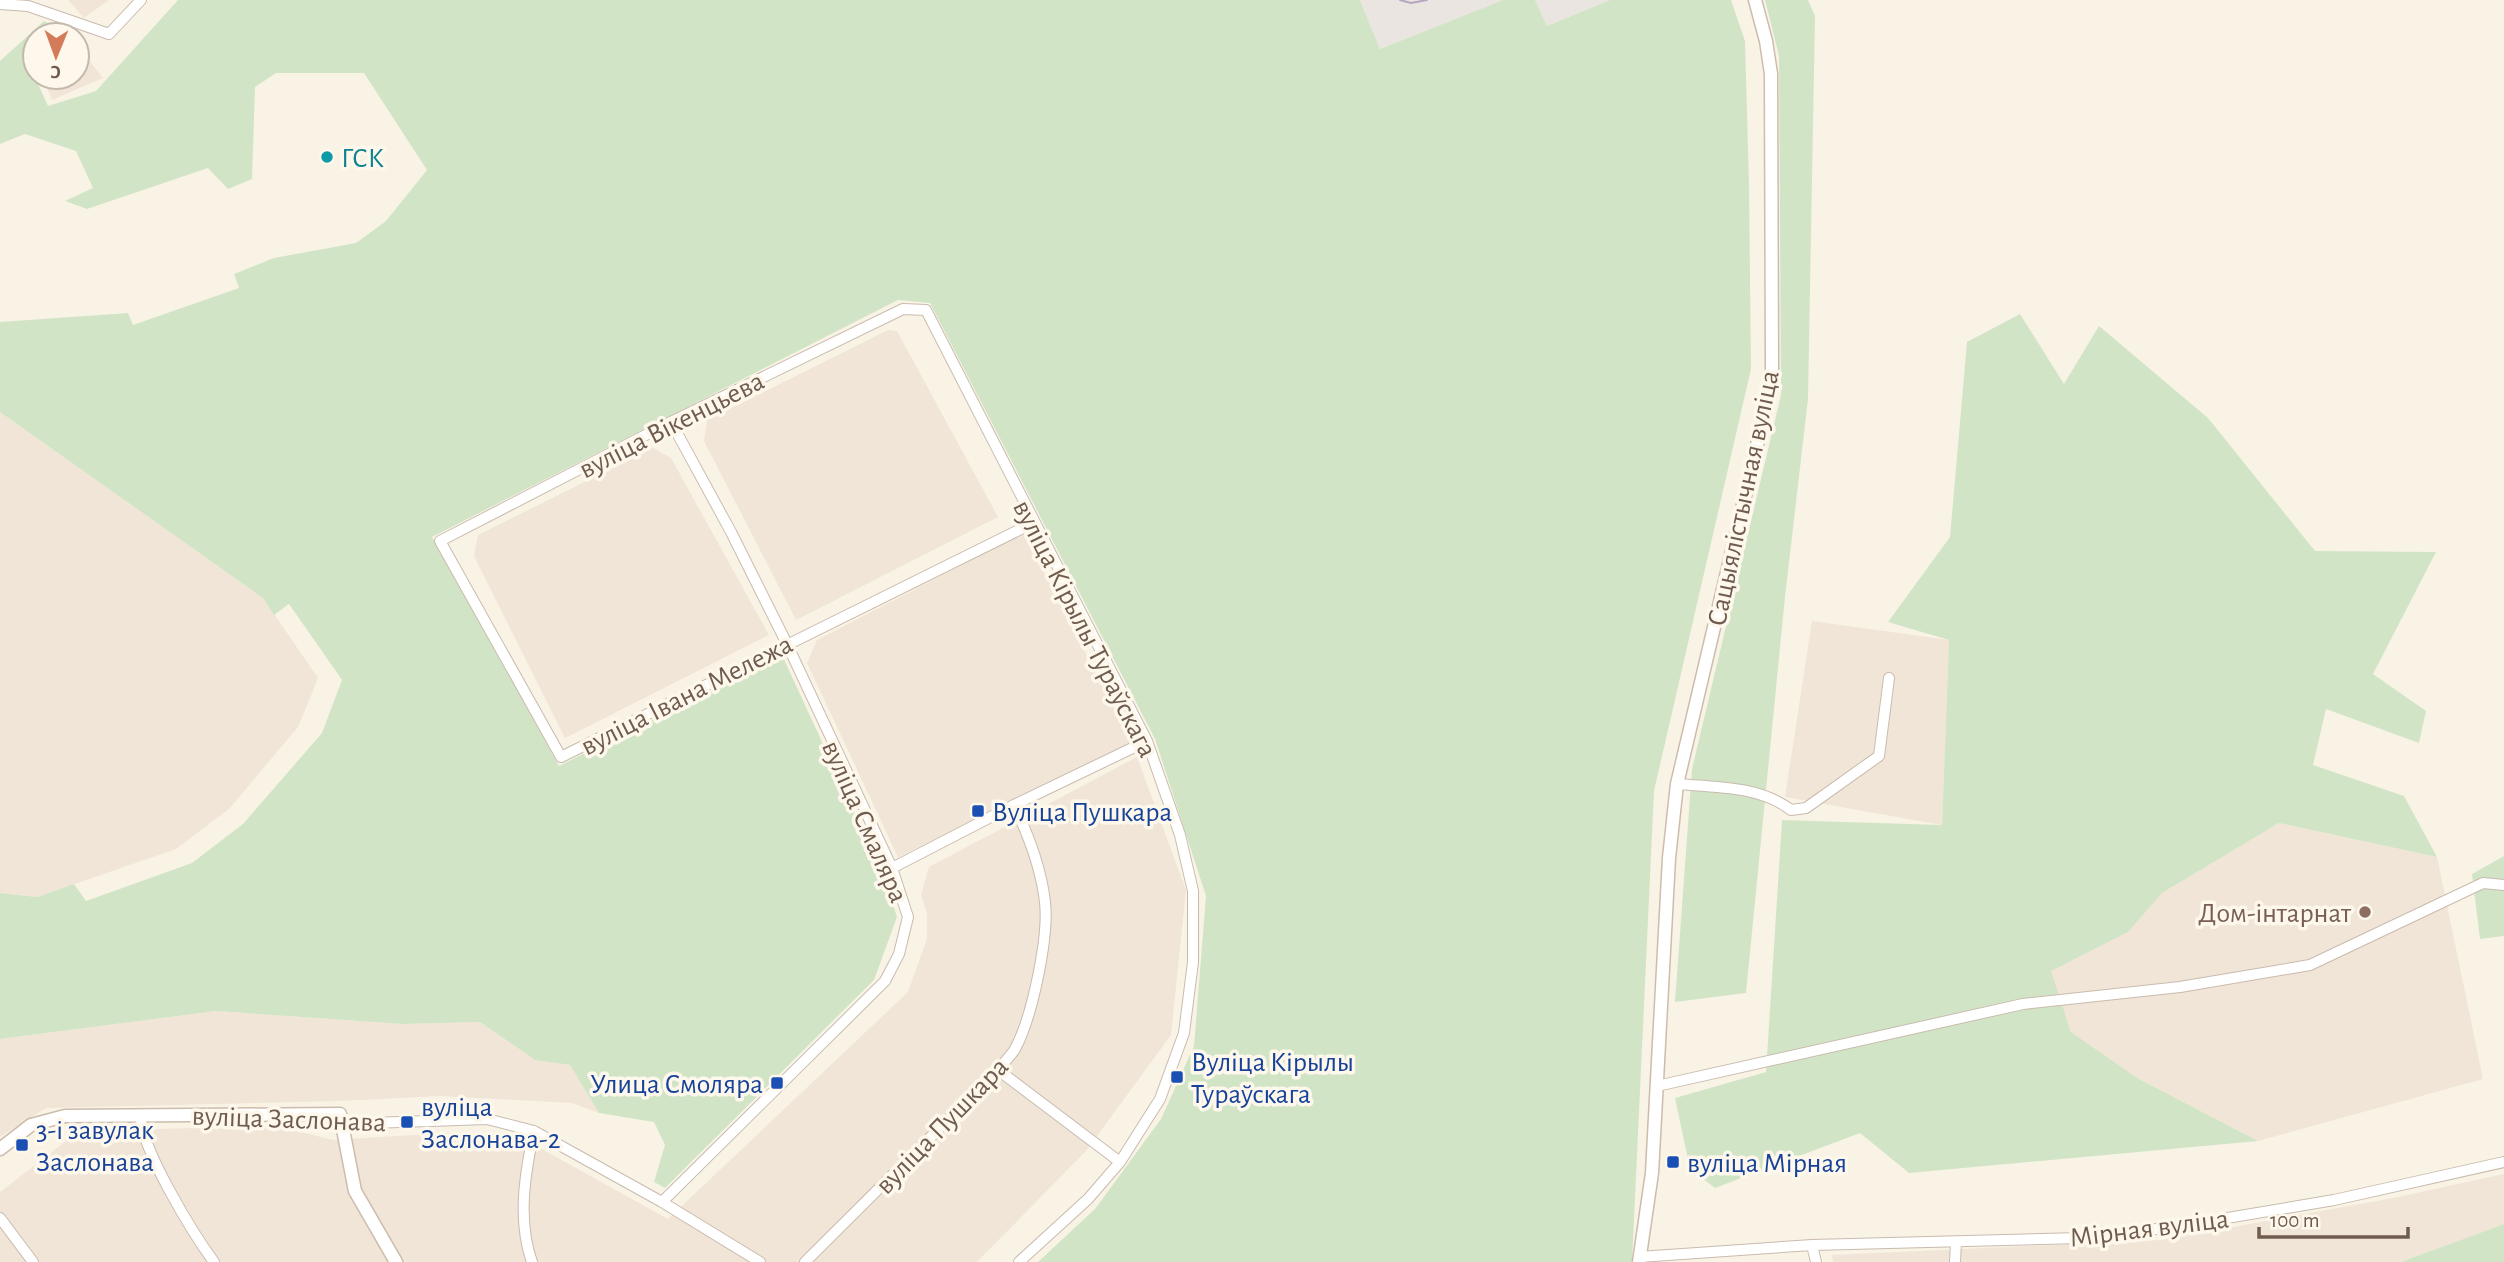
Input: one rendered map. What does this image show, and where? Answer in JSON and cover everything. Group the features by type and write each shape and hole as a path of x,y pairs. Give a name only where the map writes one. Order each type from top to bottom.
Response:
{"main road":[{"name":"Сацыялістычная вуліца","path":"1639,1259 1652,1173 1669,858 1677,784 1770,390 1772,370 1771,74 1755,0"},
{"name":"вуліца Заслонава","path":"0,1149 32,1125 65,1116 340,1114 342,1124"},
{"path":"342,1124 355,1191 396,1262"}],"street":[{"path":"0,4 28,6 109,34 141,0"},
{"name":"вуліца Вікенцьева","path":"440,541 671,422 903,309"},
{"name":"вуліца Кірылы Тураўскага","path":"903,309 926,310 1147,741 1180,835 1193,891 1193,962 1184,1033 1160,1099 1120,1162 1088,1199 1019,1262"},
{"name":"вуліца Смаляра","path":"662,1202 885,981 899,954 908,917 892,868 786,644 731,532 671,422"},
{"name":"вуліца Івана Мележа","path":"440,541 561,757 1033,523"},
{"path":"1677,784 1750,791 1778,801 1791,810 1806,808 1879,757 1889,678"},
{"path":"892,868 1147,741"},
{"name":"вуліца Пушкара","path":"805,1262 998,1070 1015,1049 1026,1020 1042,957 1045,904 1033,845 1014,805"},
{"path":"1657,1086 2024,1004 2180,987 2310,965 2483,883 2504,885"},
{"path":"998,1070 1120,1162"},
{"path":"141,1115 149,1149 198,1240 214,1262"},
{"name":"вуліца Заслонава","path":"342,1124 487,1119 534,1130 662,1202 760,1262"},
{"path":"531,1262 525,1243 525,1173 534,1130"},
{"name":"Мірная вуліца","path":"1639,1259 1812,1245 2080,1238 2174,1227 2334,1200 2504,1162"},
{"path":"0,1218 33,1262"},
{"path":"1955,1262 1956,1242"},
{"path":"1812,1245 1816,1262"}],"shaded area":[{"path":"68,0 109,0 84,18"},
{"path":"1360,0 1503,0 1380,49"},
{"path":"1535,0 1610,0 1547,26"},
{"path":"91,63 103,78 91,83"},
{"path":"48,91 73,91 52,100"},
{"path":"888,330 897,331 998,517 796,620 704,441 707,420"},
{"path":"0,412 263,598 318,678 298,727 230,808 176,849 37,897 0,893"},
{"path":"653,448 671,458 769,635 565,738 474,556 478,535"},
{"path":"1024,533 1132,743 898,857 807,663 817,640"},
{"path":"1812,621 1949,640 1942,825 1785,797"},
{"path":"1137,757 1186,890 1171,1035 1086,1151 977,1262 0,1262 0,1192 79,1131 276,1126 333,1140 462,1132 518,1136 668,1219 908,992 927,939 927,912 921,895 929,867"},
{"path":"2279,823 2437,857 2483,1079 2258,1141 2139,1079 2071,1032 2050,971 2127,932 2162,893"},
{"path":"216,1011 402,1024 480,1022 535,1060 570,1065 599,1113 572,1103 440,1096 46,1108 0,1137 0,1039"},
{"path":"2504,1174 2504,1224 2401,1262 1833,1262 1832,1255 2161,1240 2393,1198"}],"green space":[{"path":"178,0 1360,0 1380,49 1503,0 1535,0 1547,26 1610,0 1731,0 1745,41 1751,369 1654,791 1632,1262 1038,1262 1095,1209 1161,1119 1194,1046 1206,896 1155,739 930,303 898,300 432,537 559,766 782,655 882,872 897,917 874,980 665,1188 654,1182 665,1145 654,1122 599,1113 570,1065 535,1060 480,1022 402,1024 216,1011 0,1039 0,893 37,897 74,884 86,901 192,863 243,824 322,733 342,680 289,604 274,615 263,598 0,412 0,322 128,313 133,325 239,288 234,274 274,258 356,243 386,221 427,170 364,73 276,73 255,87 252,179 228,189 208,168 87,209 65,201 93,188 76,151 25,134 0,144 0,61 21,42 21,91 41,91 48,106 96,91"},
{"path":"1765,0 1808,0 1815,16 1808,399 1785,597 1746,993 1675,1002 1692,769 1781,395 1779,56"},
{"path":"2020,314 2064,384 2099,326 2208,418 2315,551 2436,552 2373,674 2426,711 2419,743 2326,709 2313,765 2404,796 2437,857 2279,823 2162,893 2128,932 2051,971 2071,1032 2139,1079 2258,1141 1909,1173 1860,1133 1715,1188 1690,1169 1675,1098 1766,1072 1782,820 1942,825 1949,640 1888,622 1950,537 1967,342"},
{"path":"2504,856 2504,936 2480,939 2472,874"},
{"path":"2504,1224 2504,1262 2401,1262"}],"tram line":[{"path":"1400,0 1411,3 1427,0"}],"place":[{"name":"ГСК","path":"327,157"},
{"name":"Вуліца Пушкара","path":"978,811"},
{"name":"Дом-інтарнат","path":"2365,912"},
{"name":"Вуліца Кірылы Тураўскага","path":"1177,1077"},
{"name":"Улица Смоляра","path":"777,1083"},
{"name":"вуліца Заслонава-2","path":"407,1122"},
{"name":"3-і завулак Заслонава","path":"22,1145"},
{"name":"вуліца Мірная","path":"1673,1162"}]}
